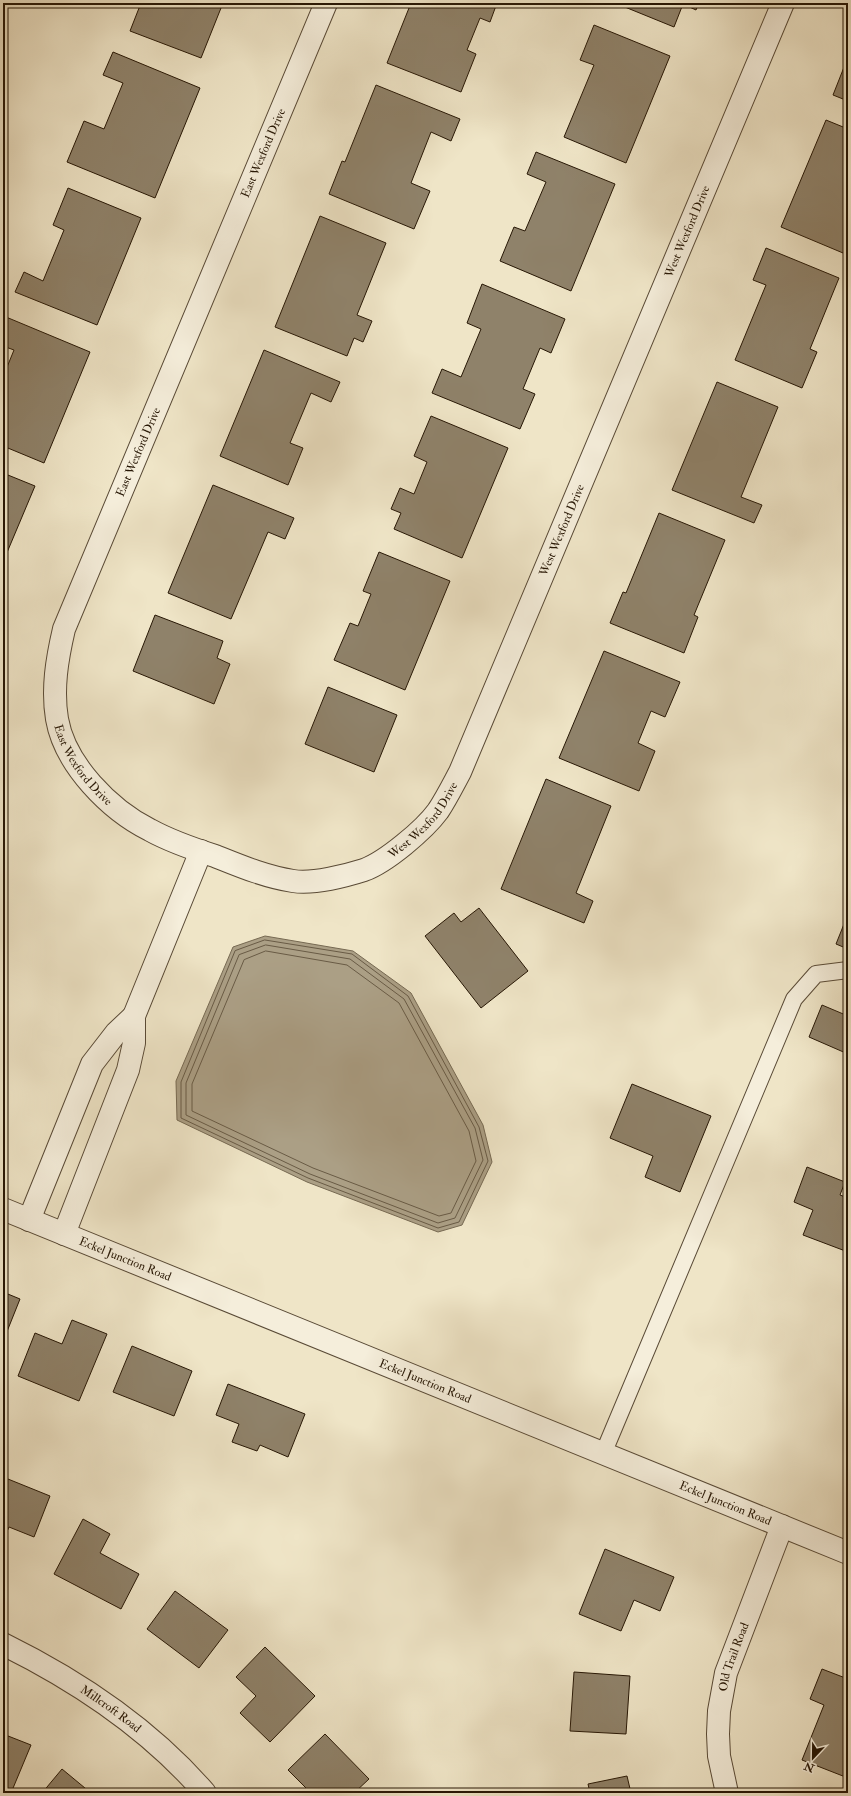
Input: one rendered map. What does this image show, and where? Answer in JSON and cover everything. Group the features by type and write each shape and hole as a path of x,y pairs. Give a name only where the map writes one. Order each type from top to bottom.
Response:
{"street":[{"name":"East Wexford Drive","path":"201,851 150,830 127,816 108,801 86,780 68,750 57,720 55,694 56,660 64,629 326,3"},
{"name":"West Wexford Drive","path":"201,851 254,871 294,881 318,881 365,869 390,855 423,828 438,812 460,772 783,3"},
{"path":"64,1234 128,1070 134,1043 134,1016 201,851"},
{"path":"29,1220 92,1064 116,1033 134,1016"},
{"name":"Eckel Junction Road","path":"3,1209 848,1553"},
{"name":"Old Trail Road","path":"727,1793 719,1756 718,1734 719,1711 726,1673 782,1526"},
{"name":"Millcroft Road","path":"3,1644 31,1658 88,1692 142,1731 190,1776 205,1793"}],"lane":[{"path":"603,1454 794,999 816,974 848,970"}],"water":[{"path":"265,936 353,951 411,993 483,1125 492,1162 462,1225 438,1232 307,1182 177,1120 176,1081 233,947"}],"building":[{"path":"141,3 223,3 201,58 130,31"},
{"path":"411,3 497,3 490,22 480,18 467,50 476,54 461,92 387,63"},
{"path":"615,3 699,3 696,10 683,4 674,27"},
{"path":"594,25 670,56 626,163 564,137 594,65 580,60"},
{"path":"113,52 200,88 155,198 67,162 84,121 104,129 123,83 103,75"},
{"path":"848,57 848,101 833,95"},
{"path":"376,85 460,119 451,141 431,132 411,183 430,191 414,229 329,194 342,161 345,162"},
{"path":"826,120 848,129 848,242 843,253 781,227"},
{"path":"536,152 615,184 571,291 500,261 514,227 525,231 546,182 527,174"},
{"path":"68,188 141,218 97,325 15,292 24,272 43,281 64,230 53,225"},
{"path":"320,216 386,243 357,315 372,321 363,342 354,338 347,356 275,327"},
{"path":"766,248 839,278 810,349 817,352 802,388 735,360 766,285 753,280"},
{"path":"482,284 565,319 551,353 540,348 523,389 535,394 520,429 432,393 442,369 461,377 481,329 467,323"},
{"path":"6,317 90,352 44,463 3,446 3,377 14,350 3,346 3,324"},
{"path":"264,350 340,382 331,402 311,393 290,443 303,448 288,485 220,456"},
{"path":"717,382 778,407 741,497 762,505 754,523 672,490"},
{"path":"431,416 508,448 462,558 394,529 401,513 391,509 400,488 414,494 427,462 414,456"},
{"path":"3,473 35,486 3,562"},
{"path":"213,485 294,518 285,539 268,532 231,619 168,593"},
{"path":"659,513 725,540 694,615 698,617 684,653 610,623 623,592 626,593"},
{"path":"379,552 450,581 405,690 334,660 350,623 358,626 371,594 363,591"},
{"path":"155,615 223,641 217,658 230,664 214,704 133,671"},
{"path":"604,651 680,682 665,717 651,711 638,743 655,751 639,791 559,758"},
{"path":"328,687 397,715 374,772 305,744"},
{"path":"546,779 611,806 576,893 593,901 584,923 501,889"},
{"path":"479,908 528,971 481,1008 425,936 454,913 461,922"},
{"path":"848,914 848,949 836,944"},
{"path":"822,1005 848,1016 848,1054 809,1037"},
{"path":"632,1084 711,1116 680,1192 645,1177 653,1156 610,1138"},
{"path":"807,1167 845,1182 840,1195 848,1198 848,1252 803,1235 813,1210 794,1202"},
{"path":"3,1292 20,1299 4,1339 3,1338"},
{"path":"72,1320 107,1334 79,1401 18,1376 35,1333 62,1344"},
{"path":"132,1346 192,1371 174,1416 113,1392"},
{"path":"228,1384 305,1414 288,1457 260,1445 257,1451 232,1442 239,1424 216,1415"},
{"path":"3,1477 50,1496 34,1537 9,1527 3,1541"},
{"path":"83,1519 110,1534 100,1553 139,1574 121,1609 54,1574"},
{"path":"605,1549 674,1577 660,1611 634,1600 621,1631 579,1614"},
{"path":"175,1591 228,1630 199,1668 147,1629"},
{"path":"265,1647 315,1696 270,1742 240,1713 256,1696 236,1677"},
{"path":"822,1669 848,1679 848,1778 802,1760 824,1705 810,1699"},
{"path":"574,1672 630,1676 626,1734 570,1731"},
{"path":"3,1734 31,1745 11,1793 3,1793"},
{"path":"325,1734 369,1779 354,1793 311,1793 288,1770"},
{"path":"62,1769 91,1793 42,1793"},
{"path":"627,1776 631,1793 590,1793 588,1784"}]}
